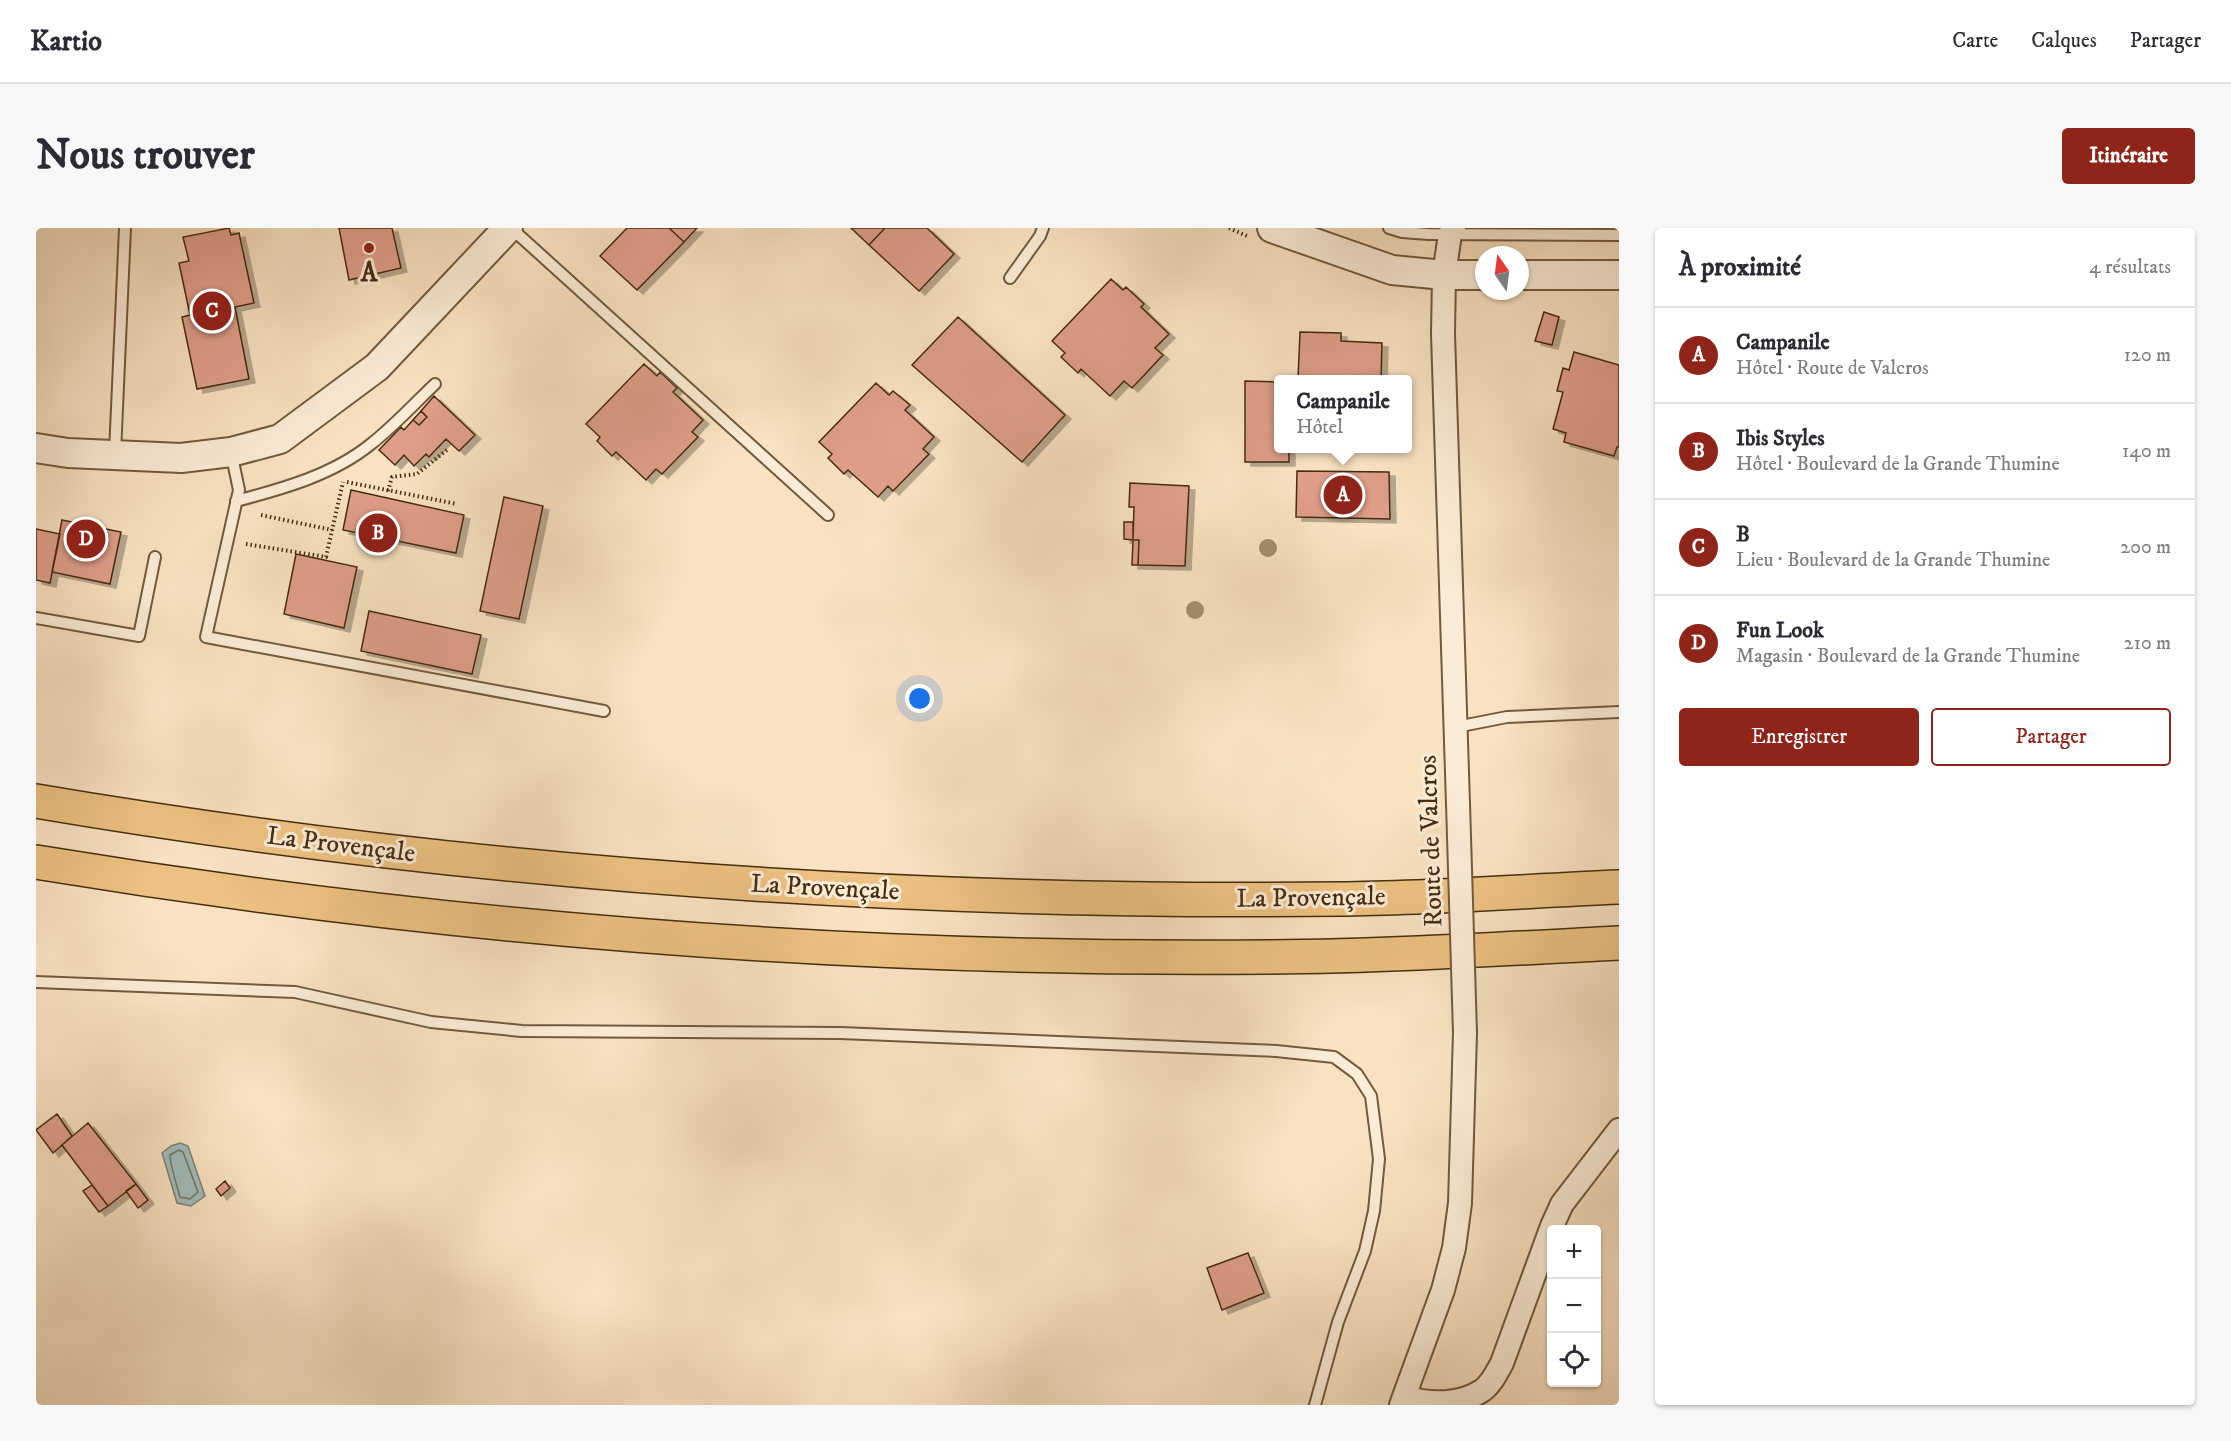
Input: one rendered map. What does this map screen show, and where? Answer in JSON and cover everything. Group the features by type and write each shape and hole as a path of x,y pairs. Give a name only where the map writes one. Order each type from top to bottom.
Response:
{"highway":[{"name":"La Provençale","path":"36,801 185,826 444,858 764,886 1024,898 1343,900 1619,887"},
{"path":"36,862 126,877 511,923 615,934 816,947 1013,954 1266,957 1419,953 1619,943"}],"street":[{"path":"36,448 115,457 181,458 231,452 280,439 377,367 509,228"},
{"path":"1272,228 1392,270 1444,275 1475,275"},
{"name":"Route de Valcros","path":"1452,231 1444,275 1444,403 1465,1032 1460,1203 1454,1248 1404,1401 1426,1405 1461,1400 1482,1390 1492,1379 1502,1363 1562,1204 1619,1130"},
{"path":"1529,275 1619,275"}],"lane":[{"path":"115,457 125,228"},
{"path":"509,228 828,515"},
{"path":"1010,278 1040,236 1043,228"},
{"path":"1389,228 1402,232 1619,235"},
{"path":"235,506 305,480 370,445 435,384"},
{"path":"231,452 239,490 207,637 604,711"},
{"path":"36,618 139,636 155,557"},
{"path":"1456,728 1507,717 1619,712"},
{"path":"36,981 295,992 431,1022 522,1031 840,1033 1276,1051 1334,1057 1357,1074 1371,1096 1379,1159 1374,1211 1365,1251 1338,1322 1315,1405"}],"path":[{"path":"388,491 392,477 417,474 448,449"},
{"path":"228,540 326,557 343,482 343,460"},
{"path":"343,482 457,504"},
{"path":"235,506 332,530"}],"water":[{"path":"180,1143 188,1146 205,1196 191,1206 177,1203 162,1153"}],"building":[{"path":"229,228 231,235 239,233 254,303 235,307 249,379 197,389 182,317 190,315 179,263 189,261 183,237"},
{"name":"A","path":"339,228 392,228 401,268 349,280"},
{"path":"627,228 669,228 684,242 637,290 600,256"},
{"path":"669,228 697,228 684,242"},
{"path":"851,228 885,228 869,245"},
{"path":"885,228 927,228 954,254 919,291 869,245"},
{"path":"1111,279 1123,290 1126,287 1144,304 1141,307 1169,334 1155,348 1163,355 1132,388 1124,381 1110,396 1081,369 1078,373 1061,357 1065,353 1052,341"},
{"path":"1544,312 1559,317 1552,345 1535,341"},
{"path":"958,317 1065,415 1022,462 912,365"},
{"path":"1300,332 1341,333 1341,341 1382,343 1381,375 1298,375"},
{"path":"1574,352 1619,365 1619,447 1614,456 1564,442 1566,433 1553,429 1563,392 1557,391 1563,368 1569,370"},
{"path":"644,364 657,376 660,372 677,388 673,392 703,420 692,432 698,437 662,474 656,469 646,480 616,452 612,456 597,441 600,437 586,424"},
{"path":"1245,381 1274,382 1274,453 1289,453 1289,462 1245,462"},
{"path":"876,383 889,395 893,391 910,405 905,410 934,437 923,449 929,454 893,491 888,486 878,497 848,470 844,474 828,458 832,454 819,442"},
{"path":"434,396 475,435 459,451 446,439 429,457 426,454 414,466 404,455 395,465 379,450 401,427 404,430 413,420 419,425 427,417 421,411"},
{"path":"421,411 427,417 419,425 413,420"},
{"path":"1297,471 1389,472 1390,519 1296,517"},
{"path":"1130,483 1189,486 1185,566 1138,565 1139,540 1133,540 1134,507 1129,507"},
{"path":"351,490 464,515 456,553 343,530"},
{"path":"504,497 543,506 519,619 480,611"},
{"path":"62,520 121,532 110,584 52,572"},
{"path":"1124,522 1133,522 1133,540 1124,539"},
{"path":"36,529 60,534 50,583 36,580"},
{"path":"1133,540 1139,540 1138,565 1132,565"},
{"path":"296,554 357,567 344,628 284,614"},
{"path":"369,611 481,635 472,674 361,651"},
{"path":"57,1114 72,1136 53,1153 36,1130"},
{"path":"88,1123 136,1184 108,1206 62,1145"},
{"path":"225,1181 230,1188 221,1196 216,1189"},
{"path":"136,1184 148,1200 138,1208 126,1191"},
{"path":"92,1185 108,1206 99,1212 83,1191"},
{"path":"1248,1253 1264,1293 1222,1310 1207,1268"}],"place":[{"name":"A","path":"369,248"},
{"name":"B","path":"212,311"},
{"name":"Campanile","path":"1343,495"},
{"name":"Ibis Styles","path":"378,533"},
{"name":"Fun Look","path":"86,539"}]}
